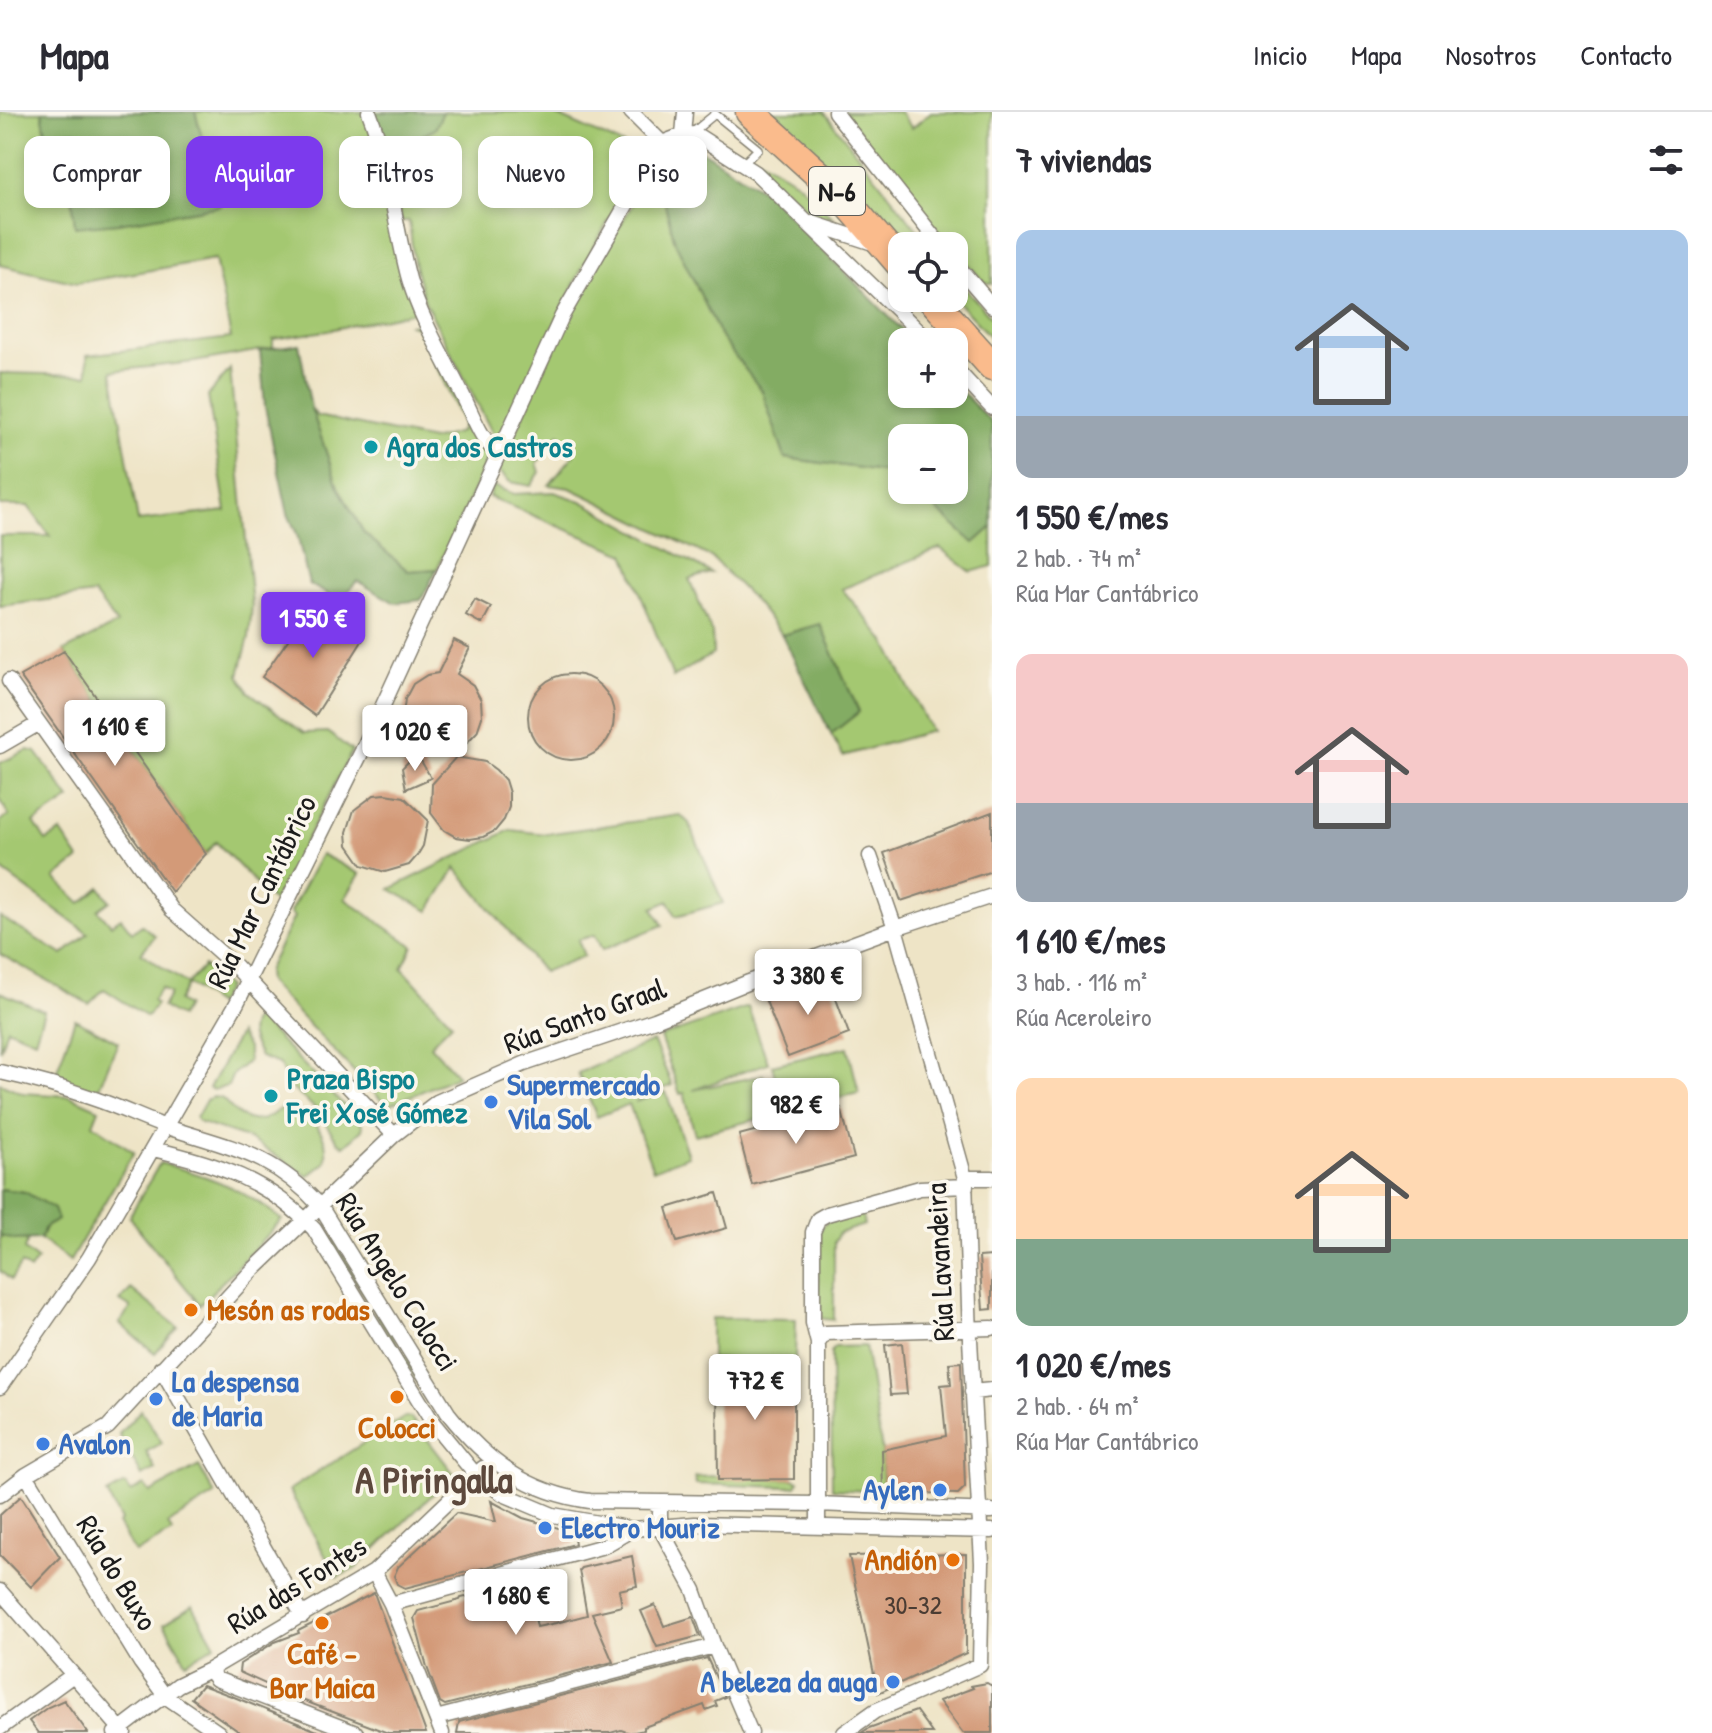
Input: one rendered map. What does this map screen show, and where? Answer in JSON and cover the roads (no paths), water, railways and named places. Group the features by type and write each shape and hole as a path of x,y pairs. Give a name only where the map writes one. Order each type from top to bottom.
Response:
{"highway":[{"name":"N-6","path":"750,112 839,193 888,250"},
{"path":"765,112 783,142"},
{"path":"944,312 992,366"}],"street":[{"path":"369,112 384,158 409,278 420,309 473,416 492,449 498,453"},
{"path":"631,112 655,136"},
{"path":"685,112 687,134"},
{"path":"835,112 930,232"},
{"path":"681,136 687,134 756,173 916,328"},
{"name":"Rúa Mar Cantábrico","path":"0,1387 89,1258 237,1003 362,751 562,316 624,208"},
{"path":"808,222 888,254"},
{"path":"968,278 992,306"},
{"path":"968,382 992,408"},
{"path":"9,681 172,910 247,979 394,1135"},
{"path":"0,746 38,724"},
{"name":"Rúa Lavandeira","path":"870,856 895,928 966,1182 972,1392 986,1511 986,1668"},
{"name":"Rúa Santo Graal","path":"0,1495 26,1475 108,1427 251,1272 394,1135 437,1102 524,1064 655,1020 895,928 992,896"},
{"name":"Rúa Angelo Colocci","path":"0,1072 94,1098 166,1126 223,1142 251,1154 304,1188 320,1206 448,1413 493,1462 529,1483 573,1499 986,1511"},
{"name":"Rúa Angelo Colocci","path":"153,1149 242,1175 263,1187 305,1220 314,1229 433,1423 475,1474 503,1494 528,1506 553,1515 633,1529 695,1524 986,1531"},
{"path":"818,1526 821,1338 813,1323 813,1232 818,1219 920,1188 992,1178"},
{"path":"821,1338 992,1328"},
{"path":"161,1368 303,1616"},
{"path":"972,1392 992,1390"},
{"name":"Rúa Angelo Colocci","path":"433,1423 448,1413"},
{"name":"Rúa das Fontes","path":"120,1732 178,1685 303,1616 374,1572 475,1474 493,1462"},
{"name":"Rúa do Buxo","path":"26,1475 141,1663 165,1696 219,1733"},
{"path":"612,1525 608,1513 614,1501"},
{"path":"652,1502 660,1508 660,1528 694,1590 751,1733"},
{"path":"391,1604 604,1546 633,1529"},
{"path":"374,1572 391,1604 442,1733"},
{"path":"0,1591 120,1732"},
{"path":"436,1718 714,1646"},
{"path":"849,1732 875,1711 986,1668"},
{"path":"209,1670 216,1679 356,1733"},
{"path":"0,1728 73,1675"}],"lane":[{"path":"687,134 715,114 758,149 743,164"}],"place":[{"name":"Agra dos Castros","path":"371,447"},
{"name":"Praza Bispo Frei Xosé Gómez","path":"271,1096"},
{"name":"Supermercado Vila Sol","path":"491,1102"},
{"name":"Mesón as rodas","path":"191,1310"},
{"name":"Colocci","path":"397,1397"},
{"name":"La despensa de Maria","path":"156,1399"},
{"name":"Avalon","path":"43,1444"},
{"name":"Aylen","path":"940,1490"},
{"name":"Electro Mouriz","path":"545,1528"},
{"name":"Andión","path":"953,1560"},
{"name":"Café - Bar Maica","path":"322,1623"},
{"name":"A beleza da auga","path":"893,1682"}],"district":[{"name":"A Piringalla","path":"434,1480"}]}
